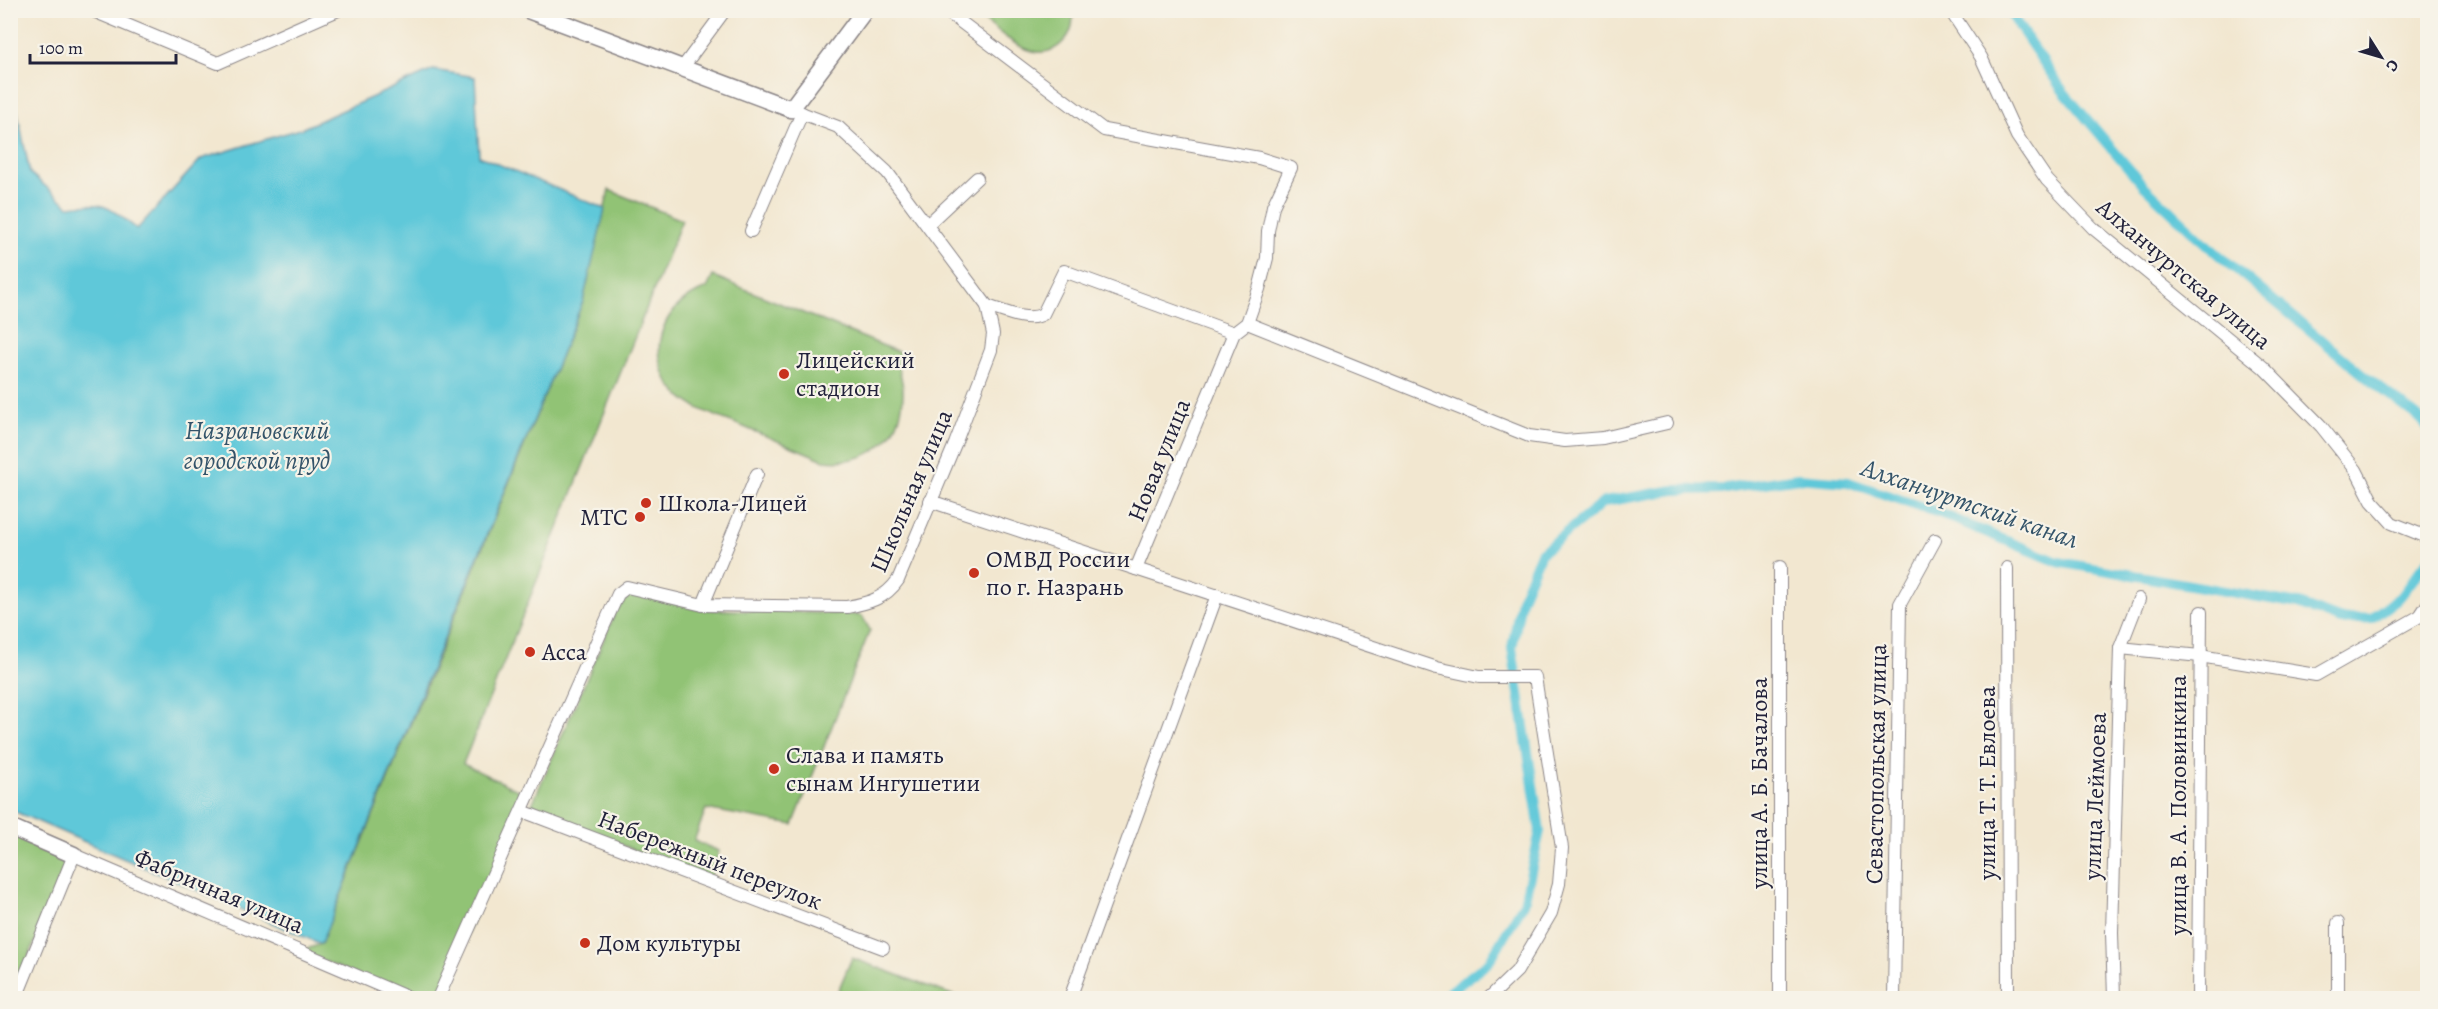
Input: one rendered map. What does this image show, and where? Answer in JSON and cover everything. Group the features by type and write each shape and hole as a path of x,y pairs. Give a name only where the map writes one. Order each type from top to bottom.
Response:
{"street":[{"path":"91,10 218,63 338,10"},
{"path":"682,67 725,10"},
{"path":"751,231 797,111 864,10"},
{"path":"534,12 838,127 887,172 987,306 1029,317 1039,316 1043,314 1064,271 1233,333 1247,323 1260,290 1267,258 1268,231 1273,206 1284,179 1292,168 1259,158 1104,130 945,10"},
{"name":"Алханчуртская улица","path":"1950,10 1981,57 2017,136 2048,180 2093,228 2263,367 2313,417 2356,470 2372,501 2392,523 2427,537"},
{"path":"927,225 977,178"},
{"name":"Школьная улица","path":"522,811 618,594 627,587 703,604 847,607 870,602 891,590 898,580 991,350 993,334 987,306"},
{"path":"1247,323 1529,436 1564,441 1603,438 1667,423"},
{"name":"Новая улица","path":"1136,569 1233,333"},
{"path":"703,604 757,474"},
{"path":"930,501 1437,668 1479,677 1534,676 1562,848 1559,884 1551,912 1517,971 1489,999"},
{"name":"Севастопольская улица","path":"1894,999 1899,604 1935,540"},
{"name":"улица А. Б. Бачалова","path":"1779,999 1780,567"},
{"name":"улица Т. Т. Евлоева","path":"2007,568 2008,999"},
{"path":"1070,999 1217,595"},
{"name":"улица Леймоева","path":"2114,999 2112,933 2121,648 2139,599"},
{"path":"2121,648 2200,656 2316,675 2420,616 2427,604"},
{"name":"улица В. А. Половинкина","path":"2198,999 2201,612"},
{"path":"438,999 522,811"},
{"name":"Набережный переулок","path":"522,811 883,948"},
{"name":"Фабричная улица","path":"10,827 410,999"},
{"path":"16,999 74,855"},
{"path":"2338,923 2338,999"}],"green space":[{"path":"973,11 1072,11 1071,31 1053,50 1041,52 1029,50 1005,36"},
{"path":"609,190 682,220 463,764 528,795 438,998 409,998 301,951 321,944 583,301"},
{"path":"713,276 901,353 899,369 903,394 901,411 889,437 868,454 840,461 824,460 705,411 681,397 670,385 664,372 659,350 661,335 672,312 691,295 707,288"},
{"path":"635,593 697,609 850,614 862,616 870,630 793,825 706,809 694,841 719,851 710,880 530,809 617,609"},
{"path":"10,827 74,855 10,998"},
{"path":"852,958 960,998 835,998"}],"water":[{"name":"Назрановский городской пруд","path":"433,70 475,77 479,156 605,209 583,301 321,944 11,810 11,82 30,173 69,206 91,204 106,207 137,229 201,159 303,128"}],"waterway":[{"name":"Алханчуртский канал","path":"2008,10 2063,91 2143,185 2208,246 2366,377 2422,420 2428,429"},
{"name":"Алханчуртский канал","path":"1442,998 1489,962 1524,903 1540,831 1512,648 1521,600 1541,553 1604,502 1674,490 1725,489 1798,478 1848,482 1937,512 2058,562 2299,604 2341,620 2372,618 2400,597 2428,560"}],"place":[{"name":"Лицейский стадион","path":"784,374"},
{"name":"Школа-Лицей","path":"646,503"},
{"name":"МТС","path":"640,517"},
{"name":"ОМВД России по г. Назрань","path":"974,573"},
{"name":"Асса","path":"530,652"},
{"name":"Слава и память сынам Ингушетии","path":"774,769"},
{"name":"Дом культуры","path":"585,943"}]}
